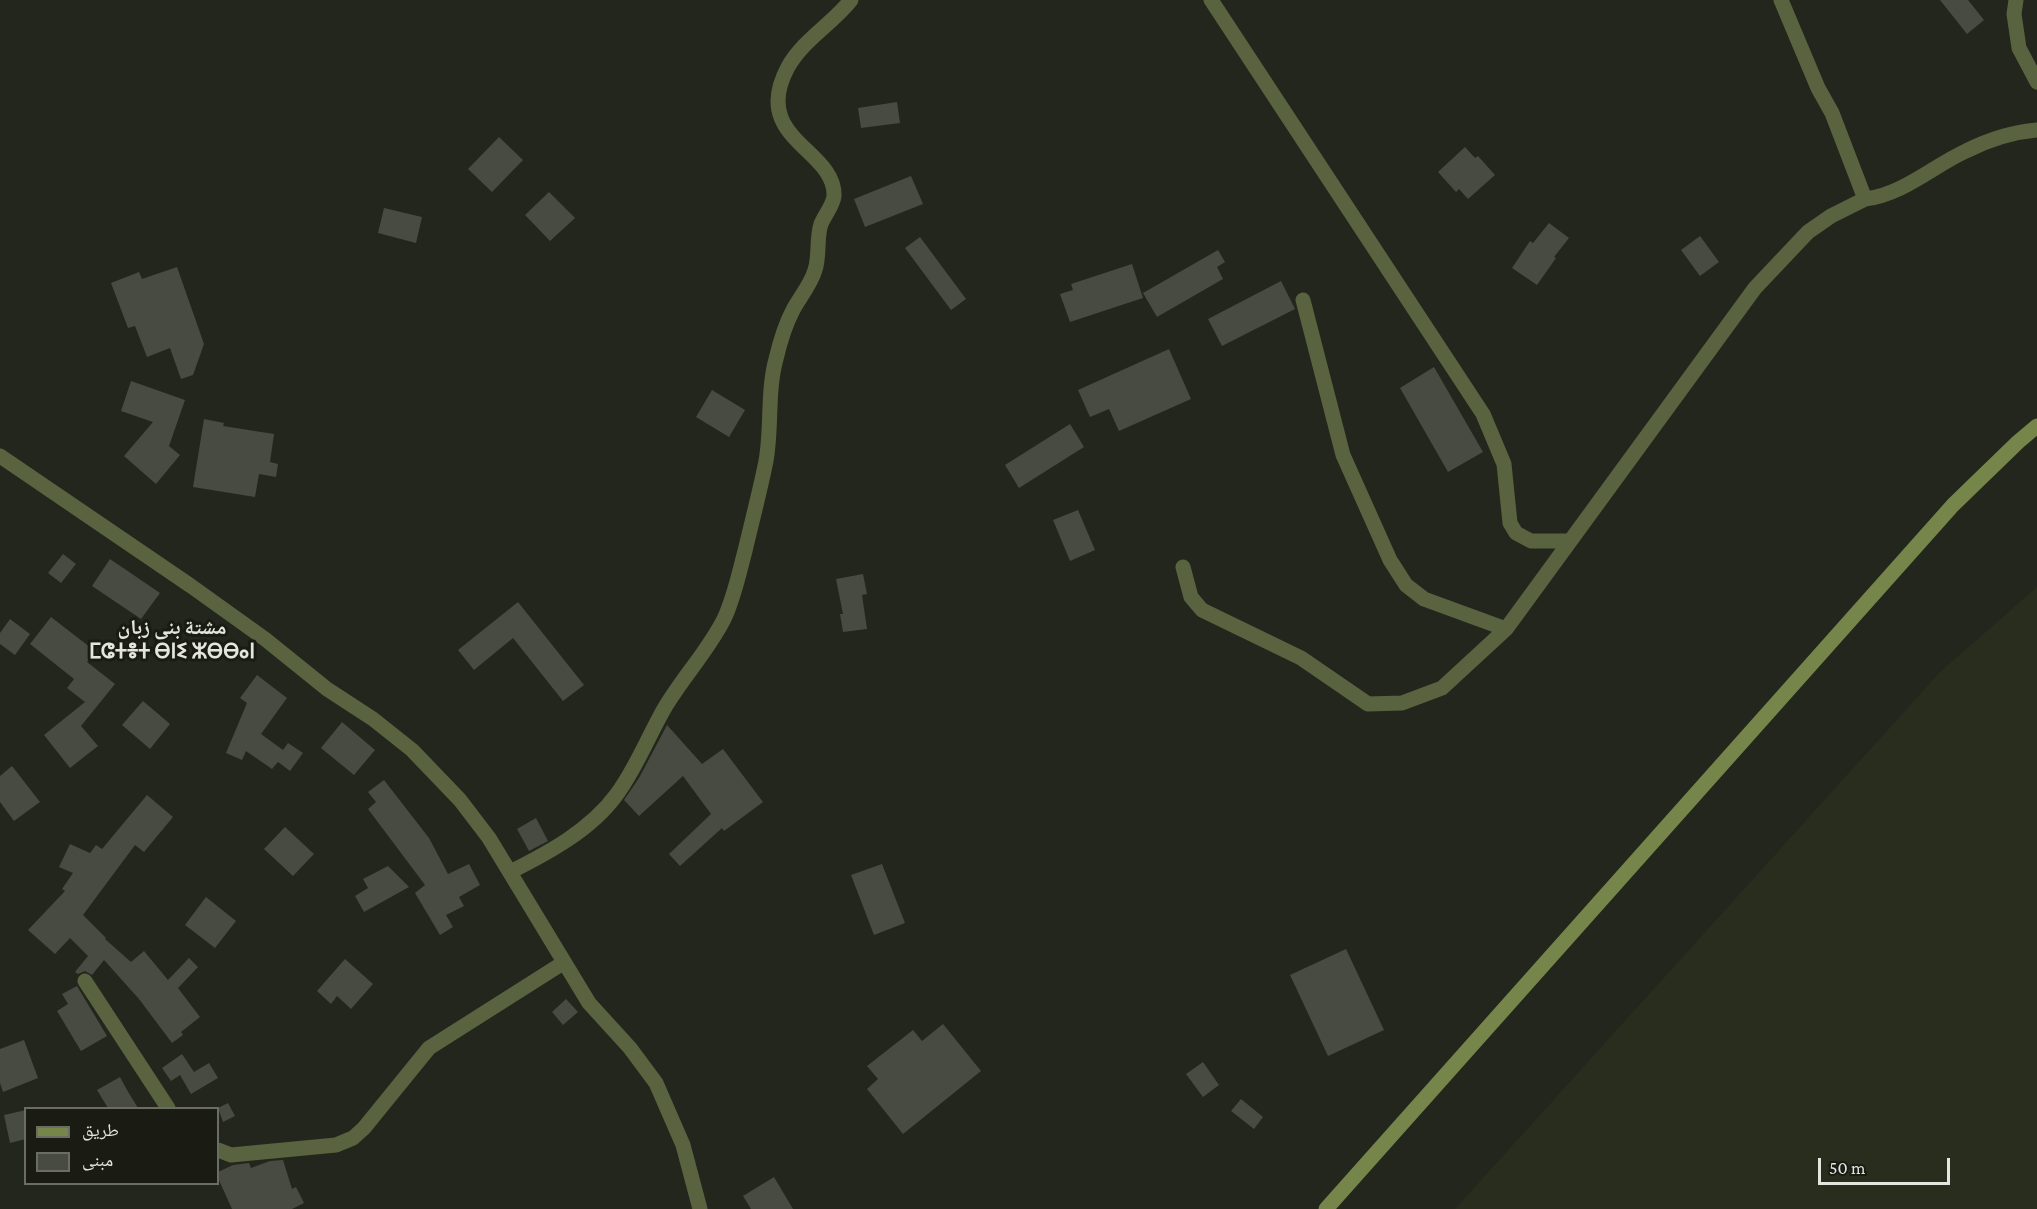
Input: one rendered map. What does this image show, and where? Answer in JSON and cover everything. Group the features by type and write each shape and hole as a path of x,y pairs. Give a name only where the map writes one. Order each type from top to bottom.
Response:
{"main road":[{"path":"1326,1209 1953,506 2037,426"}],"street":[{"path":"510,872 541,856 595,818 616,795 688,670 723,620 730,603 767,457 772,378 776,358 793,311 816,269 821,225 833,202 834,193 827,173 793,137 784,124 779,113 780,91 788,67 803,47 851,0"},
{"path":"1211,0 1483,414 1503,464 1510,523 1516,533 1530,541 1568,541"},
{"path":"1781,0 1818,88 1832,113 1865,199"},
{"path":"2016,0 2014,14 2019,48 2037,82"},
{"path":"1183,567 1191,597 1202,610 1301,658 1368,704 1402,703 1442,688 1506,629 1568,541 1755,288 1808,232 1831,216 1865,199 1897,189 1965,151 1997,137 2037,130"},
{"path":"1303,300 1343,455 1390,560 1406,585 1424,599 1506,629"},
{"path":"0,456 201,593 265,639 327,689 373,719 412,750 460,800 489,838 589,1003 630,1048 656,1083 683,1145 700,1209"},
{"path":"219,1150 231,1155 336,1145 353,1138 364,1128 429,1048 563,963"},
{"path":"85,981 167,1107"}],"shaded area":[{"path":"2037,587 2037,1209 1455,1209 1940,672"}],"building":[{"path":"1940,0 1968,0 1984,20 1967,34"},
{"path":"897,102 900,123 861,128 858,108"},
{"path":"499,137 523,160 492,192 468,169"},
{"path":"1465,147 1475,158 1478,156 1495,175 1468,199 1459,189 1456,192 1438,172"},
{"path":"911,176 923,204 865,227 854,199"},
{"path":"549,192 575,218 550,241 525,215"},
{"path":"384,208 422,217 416,243 378,233"},
{"path":"1549,223 1569,238 1537,285 1512,268 1530,241 1533,243"},
{"path":"1700,236 1719,262 1700,276 1681,250"},
{"path":"920,237 966,299 951,310 905,248"},
{"path":"1218,250 1225,262 1217,267 1223,279 1157,317 1143,293"},
{"path":"1132,264 1143,298 1070,322 1060,294 1073,290 1071,284"},
{"path":"177,267 204,344 193,375 181,379 170,348 147,357 135,326 128,328 111,283 139,272 142,279"},
{"path":"1281,281 1295,309 1222,346 1208,319"},
{"path":"1169,349 1191,399 1119,431 1109,409 1090,417 1078,390"},
{"path":"1434,367 1483,452 1448,472 1400,388"},
{"path":"131,381 185,400 169,446 180,455 156,484 124,456 153,422 121,411"},
{"path":"712,390 745,410 729,437 696,417"},
{"path":"204,419 224,423 223,426 274,434 270,462 278,464 276,477 259,474 255,497 193,487"},
{"path":"1070,424 1084,447 1019,488 1005,465"},
{"path":"1078,510 1095,550 1070,561 1053,520"},
{"path":"63,554 76,564 61,583 48,573"},
{"path":"110,559 160,593 141,619 92,586"},
{"path":"863,574 867,594 862,595 867,629 843,632 840,614 843,614 836,579"},
{"path":"518,602 584,685 563,701 513,638 474,670 458,650"},
{"path":"51,617 95,651 87,662 115,684 81,726 98,746 70,768 44,735 85,702 67,688 74,679 30,644"},
{"path":"10,619 30,634 15,655 0,644 0,633"},
{"path":"257,675 287,698 261,734 283,750 288,743 303,753 290,771 278,762 272,769 246,751 242,760 226,753 247,703 240,698"},
{"path":"143,701 170,724 150,749 122,725"},
{"path":"342,722 375,750 354,775 321,748"},
{"path":"667,725 702,764 723,749 763,802 724,831 722,828 680,866 669,854 711,814 683,776 639,816 624,800 639,778"},
{"path":"12,766 40,802 14,821 0,802 0,776"},
{"path":"384,780 429,838 448,874 469,864 480,885 459,897 464,906 446,915 453,927 440,935 415,893 425,885 368,809 376,802 368,792"},
{"path":"147,795 173,817 144,852 135,845 83,915 131,962 144,951 168,980 189,958 198,967 178,988 200,1017 181,1032 183,1035 172,1043 139,999 104,960 92,975 85,971 78,974 75,972 88,956 70,938 55,954 28,930 65,891 62,889 73,873 59,867 70,844 90,853 96,845 102,849"},
{"path":"536,818 548,841 529,851 517,829"},
{"path":"285,827 314,854 293,876 264,849"},
{"path":"882,864 905,923 874,935 851,875"},
{"path":"388,866 409,887 364,912 355,896 368,888 363,879"},
{"path":"206,897 236,921 215,948 185,925"},
{"path":"1346,949 1384,1030 1328,1056 1290,975"},
{"path":"345,959 373,984 351,1009 337,996 331,1004 317,991"},
{"path":"77,986 107,1036 81,1051 57,1011 68,1004 62,994"},
{"path":"566,999 578,1012 563,1025 552,1012"},
{"path":"943,1024 981,1071 903,1134 867,1089 878,1079 867,1066 913,1030 922,1041"},
{"path":"24,1040 38,1078 3,1092 0,1083 0,1049"},
{"path":"182,1054 194,1072 209,1063 218,1078 191,1094 180,1075 171,1081 162,1068"},
{"path":"1203,1062 1219,1085 1203,1097 1186,1074"},
{"path":"120,1077 137,1107 107,1107 97,1090"},
{"path":"1241,1099 1263,1117 1254,1129 1231,1111"},
{"path":"228,1103 235,1116 223,1122 219,1108"},
{"path":"24,1110 24,1140 10,1143 4,1115"},
{"path":"283,1160 292,1189 296,1187 304,1203 292,1209 232,1209 219,1180 219,1172 233,1165 249,1163 251,1168 270,1161"},
{"path":"774,1177 793,1209 751,1209 743,1196"}],"district":[{"name":"مشتة بني زبان ⵎⵛⵜⴻⵜ ⴱⵏⵉ ⵣⴱⴱⴰⵏ","path":"172,640"}]}
